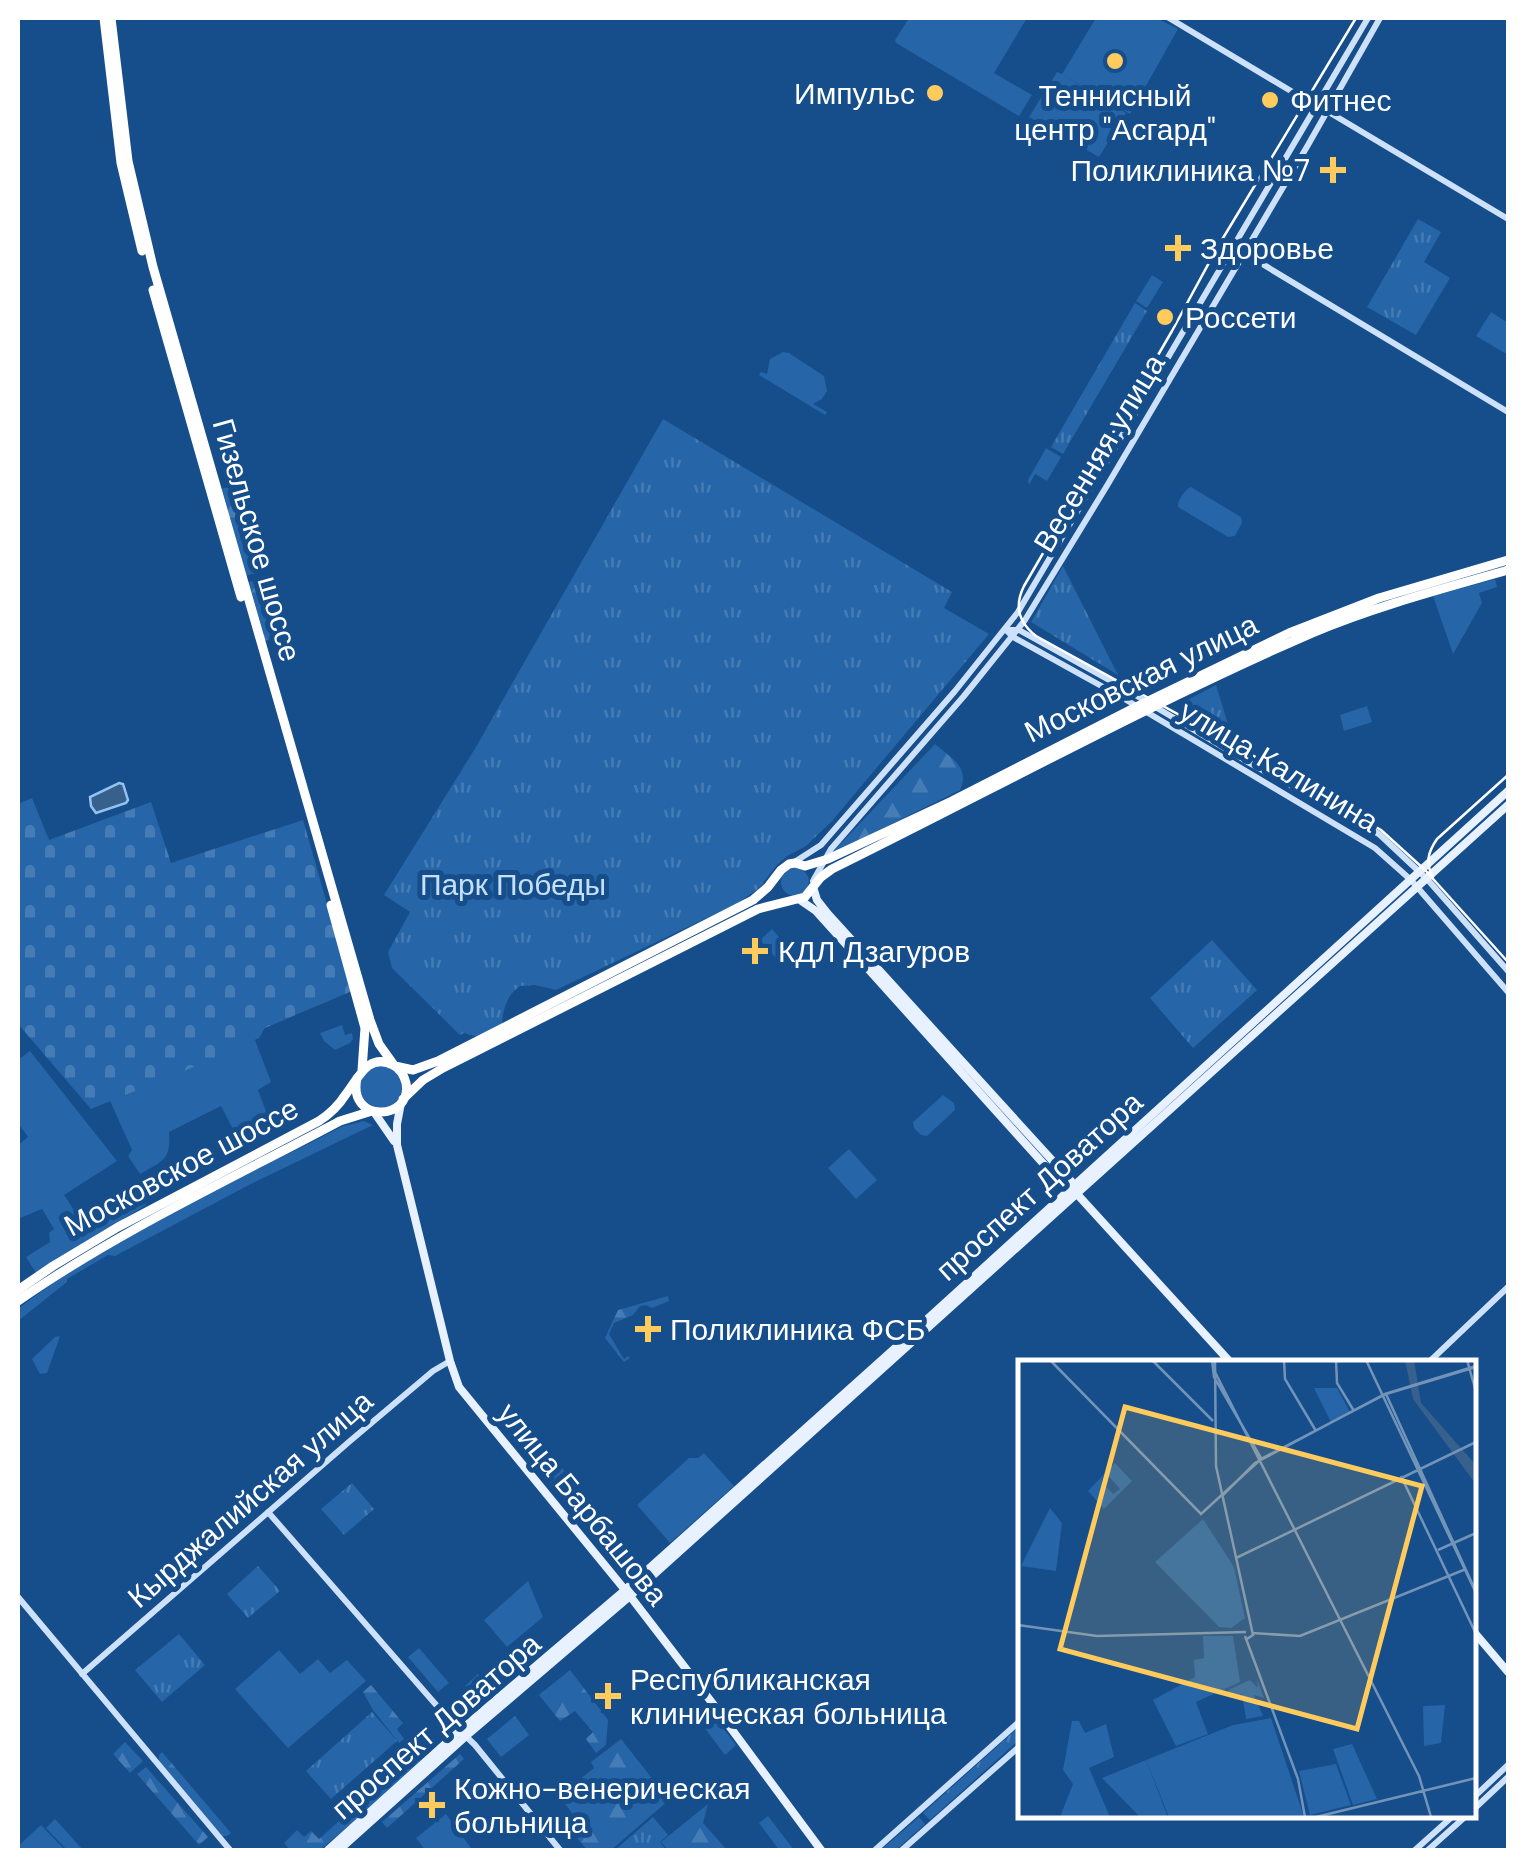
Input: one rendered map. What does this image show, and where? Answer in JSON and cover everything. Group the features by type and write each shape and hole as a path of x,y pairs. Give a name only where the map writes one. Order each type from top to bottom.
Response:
{"highway":[{"name":"Гизельское шоссе","path":"107,18 116,133 130,202 226,548 373,1028 394,1066"},
{"name":"Московская улица","path":"402,1101 430,1075 758,909 797,900 810,893 813,884 832,869 1259,646 1379,598 1508,560"},
{"name":"Московская улица","path":"793,864 805,866 823,861 1145,707 1312,634 1403,600 1508,570"},
{"name":"Гизельское шоссе","path":"298,778 363,1020 360,1074"},
{"path":"394,1066 405,1079 402,1101 391,1110 373,1111 363,1105 357,1096 360,1074 379,1062 418,1069 448,1056 753,900 784,866 793,864"},
{"path":"805,866 813,884"},
{"path":"778,874 780,894 797,900"},
{"name":"Московское шоссе","path":"18,1290 118,1228 319,1121 333,1110 360,1074"},
{"name":"Московское шоссе","path":"18,1301 146,1222 345,1119 373,1111"}],"main road":[{"name":"проспект Доватора","path":"328,1850 628,1593 1414,884 1508,791"},
{"name":"проспект Доватора","path":"1423,875 1508,805"},
{"path":"813,884 815,896 828,914 1010,1121"},
{"path":"797,900 816,911 1228,1360"},
{"name":"улица Барбашова","path":"402,1101 397,1145 450,1361 460,1387 628,1593 821,1850"},
{"name":"улица Барбашова","path":"373,1111 397,1145"},
{"path":"1476,1634 1508,1672"},
{"name":"проспект Доватора","path":"339,1850 463,1734"}],"street":[{"path":"1170,18 1316,106"},
{"name":"Весенняя улица","path":"793,864 821,846 1006,630 1368,18"},
{"name":"Весенняя улица","path":"813,884 832,847 1019,630 1380,18"},
{"path":"1327,111 1508,219"},
{"path":"1244,253 1508,412"},
{"name":"улица Калинина","path":"1006,630 1019,630 1360,838 1414,884 1508,992"},
{"name":"улица Калинина","path":"1006,630 1379,834 1423,875 1508,971"},
{"path":"1431,1360 1508,1287"},
{"name":"Кырджалийская улица","path":"82,1674 450,1361"},
{"path":"268,1512 463,1734 476,1744 560,1850"},
{"path":"18,1598 230,1850"},
{"path":"875,1850 1018,1723"},
{"path":"902,1850 1018,1747"},
{"path":"1476,1795 1508,1766"},
{"path":"1476,1807 1508,1777"},
{"path":"1415,1850 1452,1818"},
{"path":"1428,1850 1464,1818"}],"green space":[{"path":"909,18 1027,18 994,73 1032,95 1019,116 896,43"},
{"name":"Теннисный центр \"Асгард\"","path":"1096,18 1156,18 1178,29 1130,114 1063,75 1126,113 1099,157 1029,117 1057,72 1062,74"},
{"path":"1418,219 1441,232 1424,262 1450,278 1416,335 1367,307"},
{"path":"1152,275 1163,282 1147,308 1136,301"},
{"path":"1135,303 1147,311 1063,454 1051,447"},
{"path":"1491,312 1508,323 1508,355 1476,336"},
{"path":"783,352 824,376 827,391 813,404 827,412 825,415 759,375 767,374 770,359"},
{"name":"Парк Победы","path":"663,419 952,592 944,608 989,634 832,821 806,846 777,865 758,889 736,904 556,990 520,986 506,1002 502,1024 478,1037 460,1035 392,968 388,952 410,912 384,895 476,747"},
{"path":"1046,448 1061,457 1047,481 1035,474 1029,485 1028,480"},
{"path":"237,485 260,572 245,576 221,489"},
{"path":"1191,487 1241,517 1235,536 1228,537 1178,507"},
{"path":"1063,566 1118,675 1031,622"},
{"path":"261,579 277,638 263,641 248,582"},
{"path":"1495,579 1497,587 1479,593 1482,603 1453,654 1433,596"},
{"path":"1216,685 1231,734 1180,704"},
{"path":"1367,706 1372,722 1344,731 1340,715"},
{"path":"935,744 961,769 960,790 831,854"},
{"path":"32,798 49,840 151,802 171,863 303,820 352,991 265,1028 259,1038 223,1055 91,1109 18,1024 18,804"},
{"path":"795,868 805,872 809,882 805,892 795,896 785,892 781,882 785,872"},
{"path":"772,929 793,953 781,964 760,940"},
{"path":"1212,940 1257,990 1193,1048 1150,998"},
{"path":"342,1025 345,1035 352,1033 353,1039 335,1050 320,1033"},
{"path":"255,1040 271,1082 258,1090 269,1119 236,1135 221,1106 169,1132 169,1149 164,1159 140,1174 128,1156 132,1150 110,1101"},
{"path":"30,1051 117,1161 64,1195 85,1226 135,1200 146,1205 36,1273 26,1257 50,1242 49,1233 54,1229 42,1209 18,1219 18,1145 28,1137 18,1123 18,1060"},
{"path":"381,1066 396,1072 402,1087 396,1102 381,1108 366,1102 360,1087 366,1072"},
{"path":"943,1095 954,1103 955,1110 927,1136 921,1135 913,1122"},
{"path":"364,1121 373,1125 115,1256 108,1255 67,1279 18,1321 18,1309 135,1233 343,1126"},
{"path":"849,1149 877,1180 856,1199 828,1168"},
{"path":"668,1296 669,1301 652,1308 640,1306 633,1315 614,1323 609,1334 624,1359 630,1358 624,1362 605,1338 618,1310"},
{"path":"60,1336 47,1373 40,1374 32,1359"},
{"path":"524,1421 567,1474 569,1484 558,1493 508,1430"},
{"path":"704,1453 734,1486 670,1543 637,1505 689,1458"},
{"path":"352,1483 374,1509 344,1535 321,1509"},
{"path":"258,1566 280,1591 248,1618 227,1594"},
{"path":"528,1581 543,1617 507,1647 484,1620"},
{"path":"179,1634 205,1665 162,1702 135,1670"},
{"path":"419,1648 449,1683 438,1692 408,1657"},
{"path":"279,1650 300,1674 318,1659 330,1673 347,1660 366,1681 288,1748 235,1689"},
{"path":"496,1669 505,1679 479,1702 465,1686 478,1674 484,1679"},
{"path":"570,1670 608,1720 606,1745 596,1753 586,1739 593,1732 575,1711 560,1721 539,1695"},
{"path":"371,1685 403,1723 397,1729 404,1739 399,1743 363,1692"},
{"path":"372,1712 397,1741 331,1799 306,1771"},
{"path":"712,1714 736,1745 725,1755 701,1723"},
{"path":"515,1716 529,1735 501,1757 487,1739"},
{"path":"1018,1728 1018,1741 930,1820 923,1813"},
{"path":"621,1739 669,1800 611,1850 587,1850 563,1821 572,1813 559,1796 594,1768 591,1762"},
{"path":"125,1742 143,1761 130,1773 113,1754"},
{"path":"417,1751 426,1761 320,1850 290,1850 284,1843 297,1830 304,1837 311,1831 319,1839"},
{"path":"162,1752 231,1833 222,1836 159,1761"},
{"path":"460,1754 464,1759 387,1828 382,1822"},
{"path":"146,1767 208,1837 199,1845 137,1774"},
{"path":"708,1804 703,1823 727,1850 668,1850 661,1842"},
{"path":"446,1814 471,1848 425,1850 416,1838"},
{"path":"768,1816 794,1850 779,1850 759,1823"},
{"path":"653,1817 668,1835 660,1842 666,1850 615,1850"},
{"path":"919,1817 925,1824 896,1850 881,1850"},
{"path":"55,1819 83,1850 67,1850 46,1828"},
{"path":"41,1825 65,1850 18,1850"}],"shaded area":[{"path":"123,784 126,803 96,813 90,797"}],"tram line":[{"path":"1356,18 1217,248 1024,586 1020,613 1036,636 1381,830 1425,870 1508,962"},
{"path":"1433,877 1429,858 1437,839 1508,775"}],"place":[{"name":"Теннисный центр \"Асгард\"","path":"1115,61"},
{"name":"Импульс","path":"935,93"},
{"name":"Фитнес","path":"1270,100"},
{"name":"Поликлиника №7","path":"1333,170"},
{"name":"Здоровье","path":"1178,248"},
{"name":"Россети","path":"1165,317"},
{"name":"КДЛ Дзагуров","path":"755,951"},
{"name":"Поликлиника ФСБ","path":"648,1329"},
{"name":"Республиканская клиническая больница","path":"608,1696"},
{"name":"Кожно-венерическая больница","path":"432,1805"}]}
